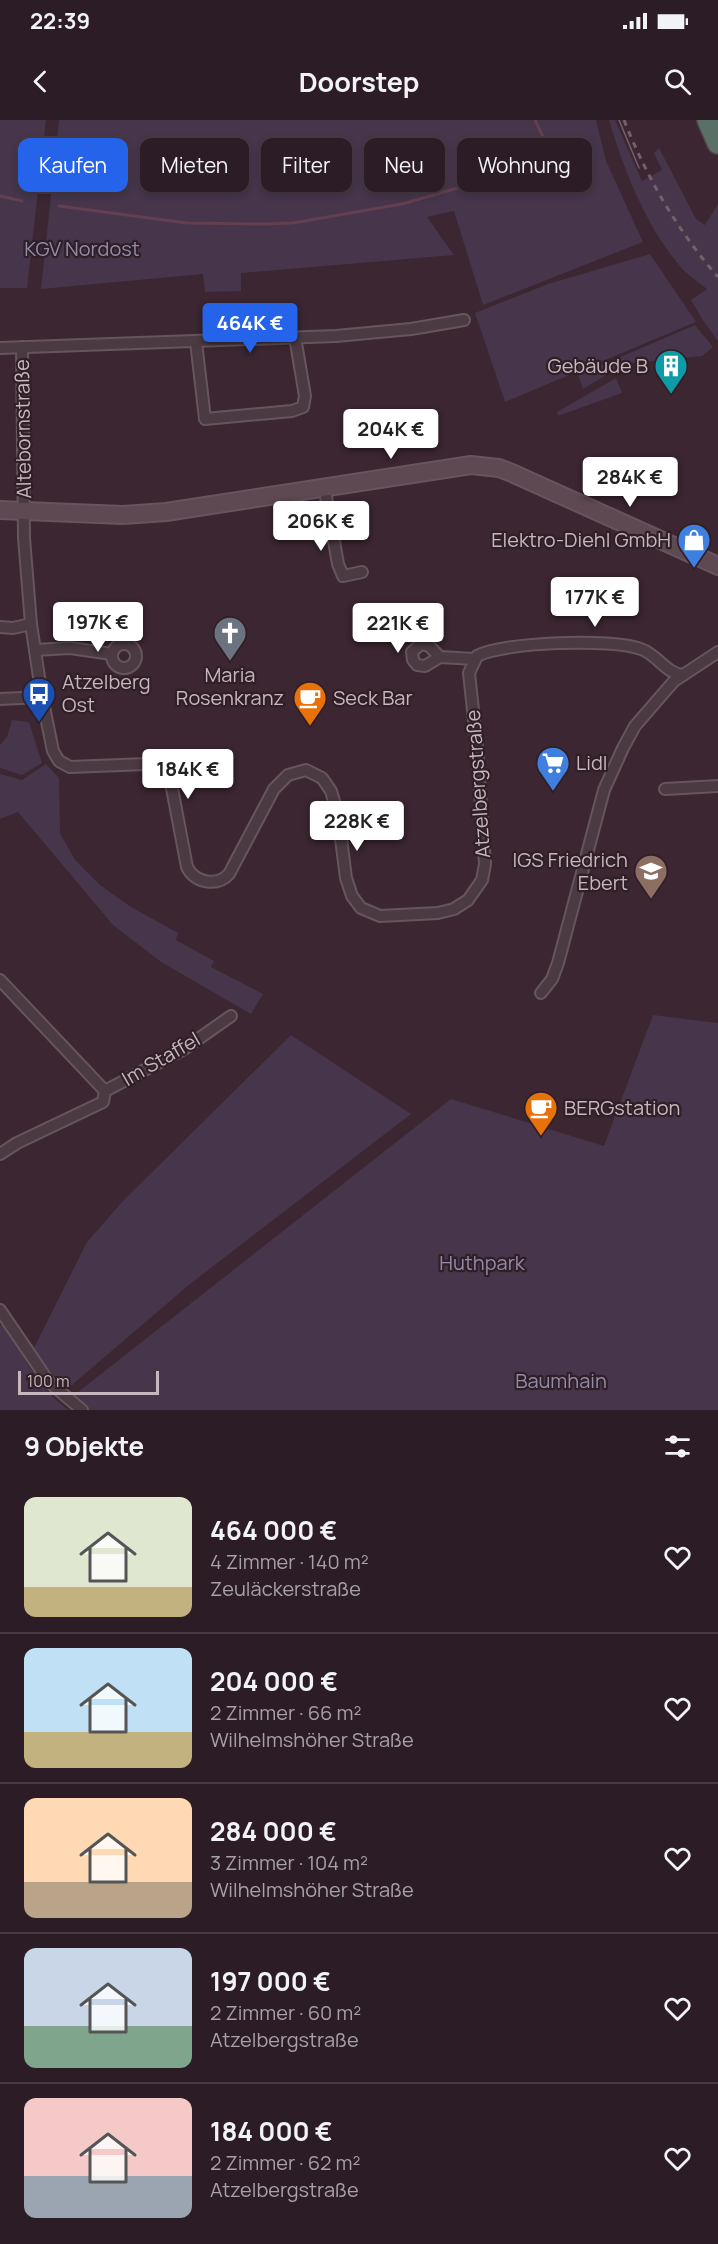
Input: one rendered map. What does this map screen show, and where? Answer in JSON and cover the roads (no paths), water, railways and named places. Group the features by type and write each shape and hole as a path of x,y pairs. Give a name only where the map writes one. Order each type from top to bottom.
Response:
{"highway":[{"path":"708,120 718,143"}],"main road":[{"path":"0,510 143,514 237,502 326,496 471,465 499,468 718,566"}],"street":[{"path":"0,348 371,334 464,320"},
{"path":"196,342 205,420 303,408 305,396 296,337"},
{"name":"Altebornstraße","path":"22,347 24,512"},
{"name":"Atzelbergstraße","path":"24,512 31,624 53,751 62,763 74,767 146,764 156,766 165,772 171,783 185,862 189,872 209,882 225,879 230,874 274,789 288,775 306,770 322,778 331,791 338,815 346,878 352,896 361,908 372,915 385,917 438,913 454,909 468,900 477,889 484,872 477,747 469,673 474,659"},
{"path":"330,519 338,564 343,576 362,572"},
{"path":"0,627 13,628 31,624"},
{"path":"440,657 474,659 481,654 498,650 572,643 612,643 642,649 670,671 683,675"},
{"path":"35,650 50,647 70,648 112,654"},
{"path":"542,993 552,979 558,963 604,790 622,748 635,726 674,681 713,659 718,652"},
{"path":"0,699 42,697"},
{"path":"665,789 718,786"},
{"path":"0,980 105,1091"},
{"name":"Im Staffel","path":"0,1154 17,1143 103,1102 105,1091 184,1049 231,1016"},
{"path":"0,1310 49,1382 82,1410"}],"waterway":[{"path":"59,206 187,223 265,224 293,223 402,204 458,188 545,155 549,150 535,120"},
{"path":"0,196 22,201"}],"tram line":[{"path":"619,120 639,168"}],"railway":[{"path":"624,120 664,203 689,241 718,277"}],"place":[{"name":"Gebäude B","path":"671,395"},
{"name":"Elektro-Diehl GmbH","path":"694,569"},
{"name":"Maria Rosenkranz","path":"230,662"},
{"name":"Atzelberg Ost","path":"39,723"},
{"name":"Seck Bar","path":"310,727"},
{"name":"Lidl","path":"553,792"},
{"name":"IGS Friedrich Ebert","path":"651,900"},
{"name":"BERGstation","path":"541,1137"}],"park label":[{"name":"KGV Nordost","path":"82,249"},
{"name":"Huthpark","path":"482,1263"},
{"name":"Baumhain","path":"561,1381"}]}
